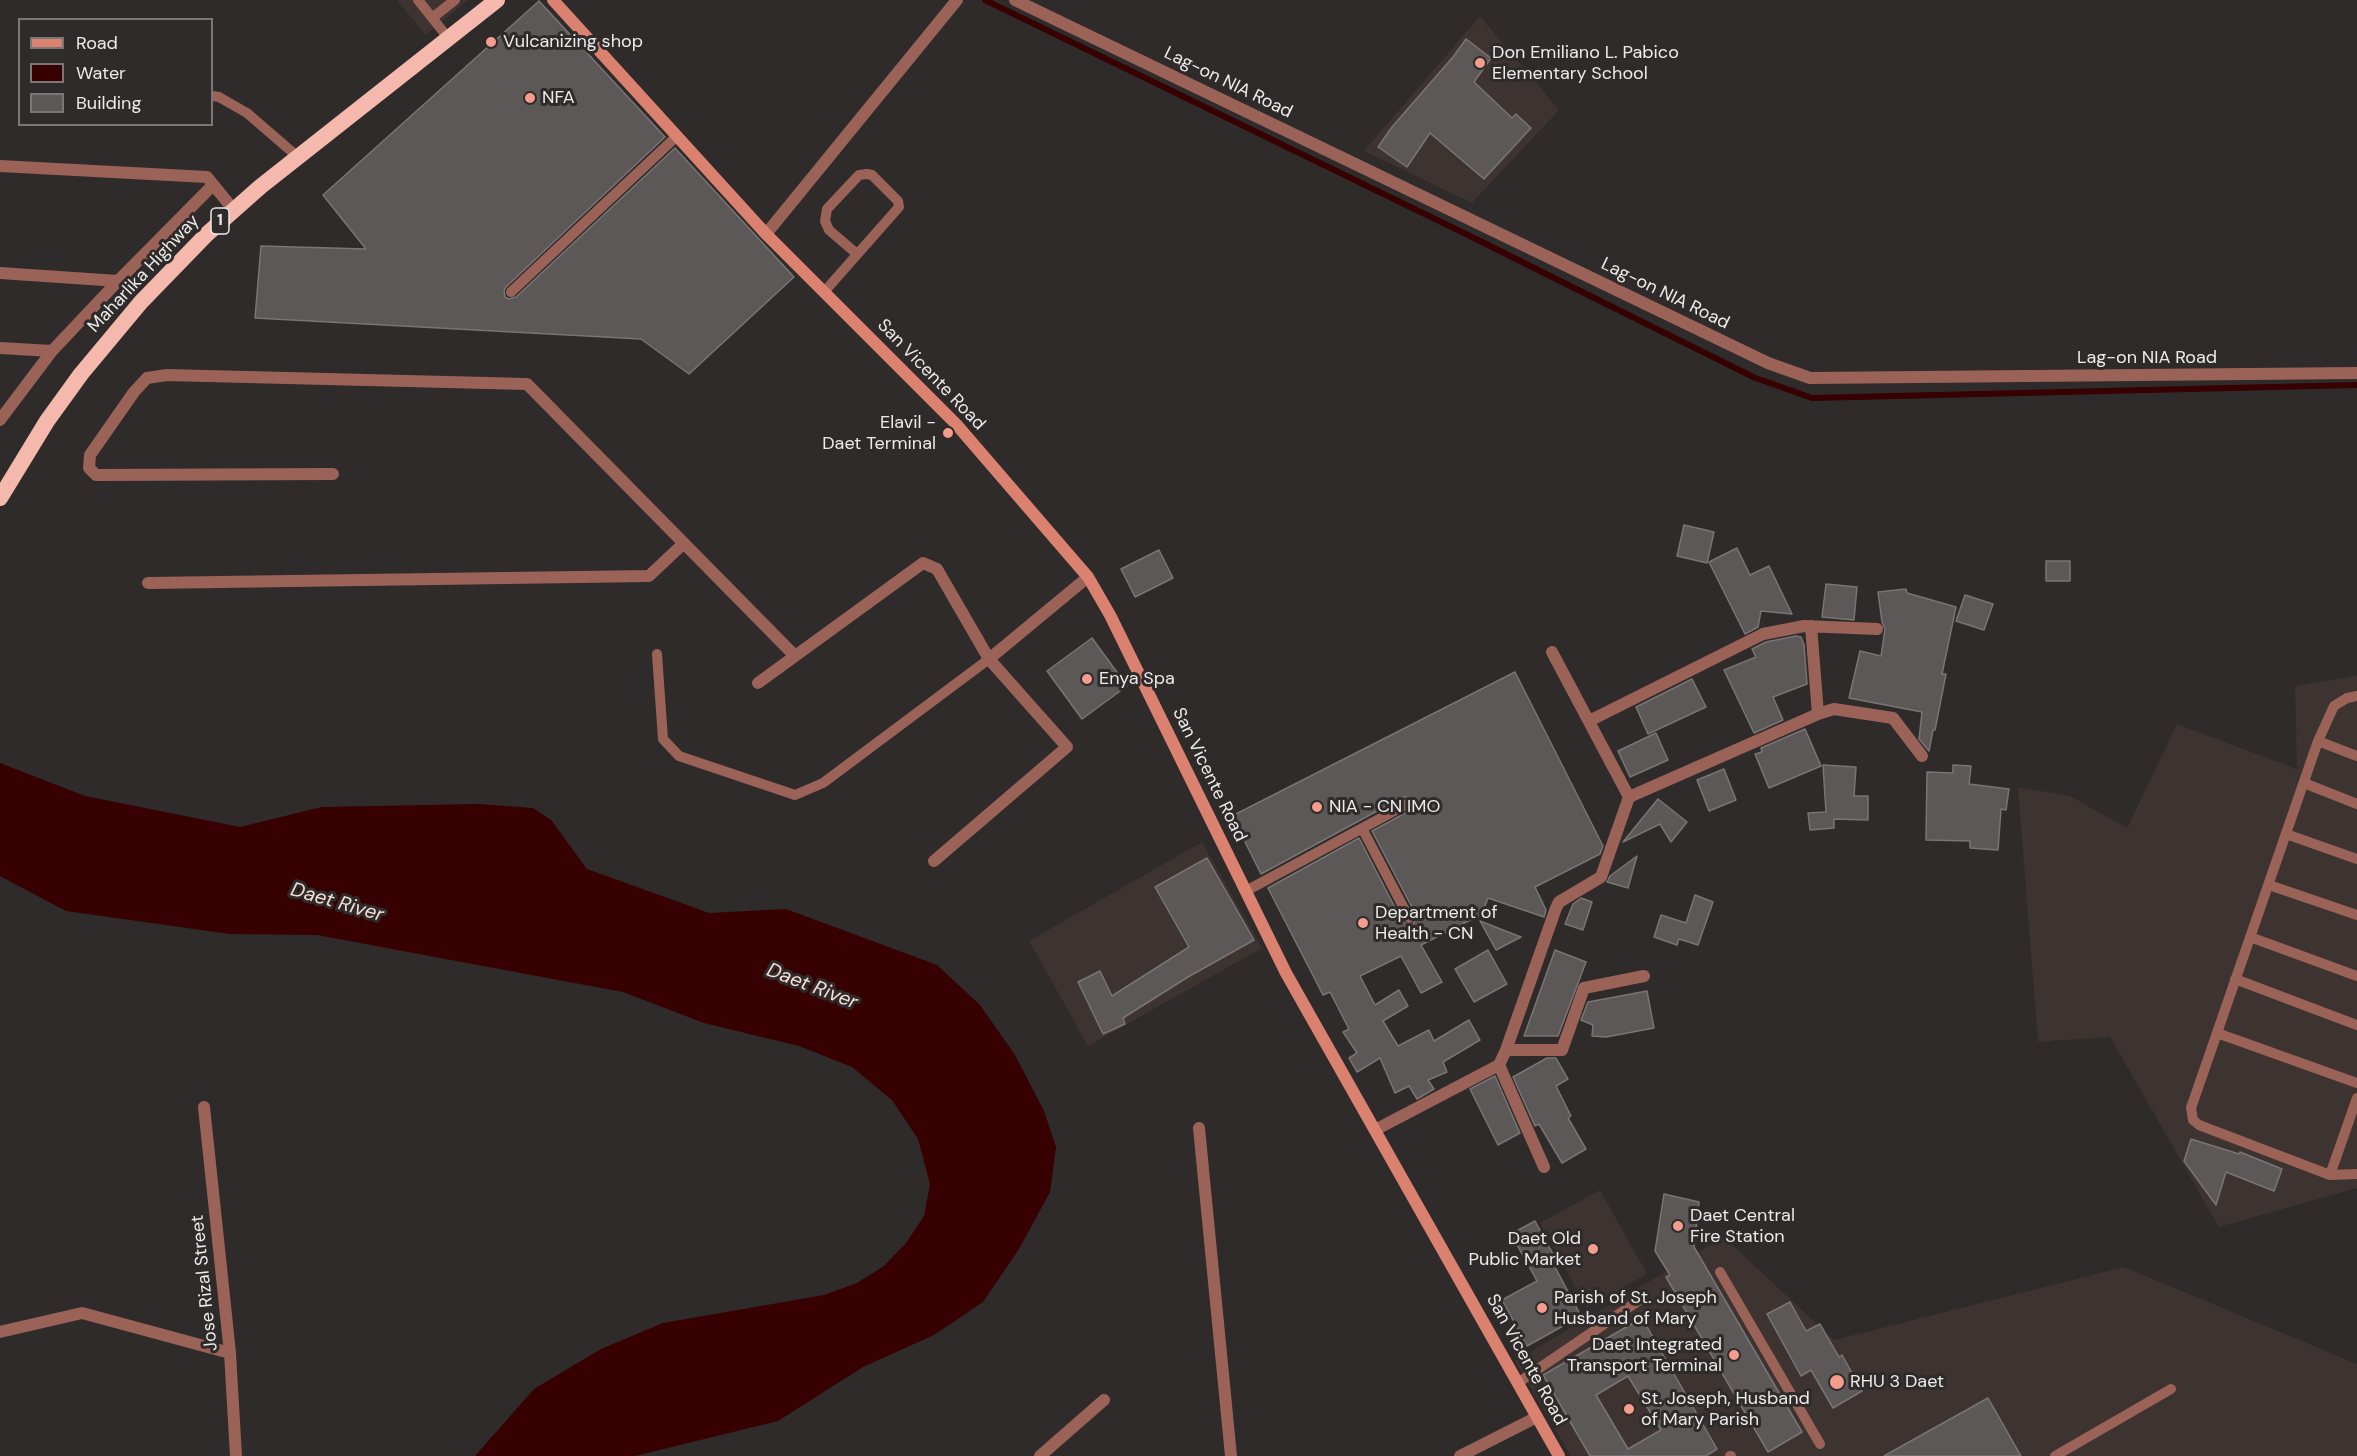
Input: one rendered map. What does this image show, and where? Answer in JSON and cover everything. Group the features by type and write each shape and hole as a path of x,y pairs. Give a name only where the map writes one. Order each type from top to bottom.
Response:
{"highway":[{"name":"Maharlika Highway","path":"0,498 47,421 104,345 172,270 233,209 497,0"}],"main road":[{"name":"San Vicente Road","path":"553,0 766,234 956,424 1088,577 1110,615 1286,973 1559,1456"}],"street":[{"path":"766,234 957,0"},
{"name":"Lag-on NIA Road","path":"1015,0 1757,358 1810,378 2357,374"},
{"path":"0,166 207,177 233,209"},
{"path":"0,420 52,351 212,186"},
{"path":"0,273 118,281"},
{"path":"0,348 52,351"},
{"path":"333,474 96,475 89,468 90,454 134,392 147,378 178,376 527,384 795,656"},
{"path":"148,583 649,576 684,543"},
{"path":"758,683 923,563 937,569 989,659 1067,747 934,861"},
{"path":"989,659 1088,577"},
{"path":"1589,721 1763,634 1811,626 1877,629"},
{"path":"1811,626 1818,714"},
{"path":"1375,1130 1498,1065 1506,1050 1559,902 1601,877 1629,796 1552,652"},
{"path":"1629,796 1834,709 1893,718 1922,756"},
{"path":"1506,1050 1562,1050 1584,988 1644,976"},
{"path":"1498,1065 1544,1167"},
{"name":"Jose Rizal Street","path":"204,1107 230,1353 236,1456"},
{"path":"1199,1128 1231,1456"},
{"path":"0,1332 82,1313 230,1353"},
{"path":"1040,1456 1104,1400"},
{"path":"1460,1456 1537,1417"}],"lane":[{"path":"418,0 448,39"},
{"path":"432,18 455,0"},
{"path":"213,96 247,112 298,157"},
{"path":"511,292 677,136"},
{"path":"824,292 899,207 898,201 867,174 860,175 827,209 825,221 829,230 857,254"},
{"path":"657,654 663,739 679,756 795,795 822,783 989,659"},
{"path":"2354,699 2334,706 2318,741 2191,1108 2193,1120 2199,1125 2330,1174 2357,1174"},
{"path":"2318,741 2357,756"},
{"path":"2304,783 2357,804"},
{"path":"1246,891 1407,804"},
{"path":"1362,828 1409,918"},
{"path":"2286,834 2357,859"},
{"path":"2268,885 2357,915"},
{"path":"2250,937 2357,976"},
{"path":"2235,980 2357,1026"},
{"path":"2217,1033 2357,1083"},
{"path":"2330,1174 2357,1098"},
{"path":"1720,1272 1820,1444"},
{"path":"1519,1382 1644,1298"},
{"path":"2055,1456 2171,1389"}],"shaded area":[{"path":"397,0 468,0 426,35"},
{"name":"Don Emiliano L. Pabico Elementary School","path":"1480,16 1559,110 1472,203 1364,151"},
{"path":"2357,676 2357,1188 2219,1227 2110,1037 2038,1042 2018,787 2070,796 2127,828 2177,724 2297,769 2295,686"},
{"path":"1202,842 1262,948 1088,1046 1029,941"},
{"name":"Daet Old Public Market","path":"1600,1190 1647,1274 1587,1308 1540,1223"},
{"path":"1724,1237 1834,1340 2124,1267 2357,1364 2357,1456 1571,1456 1515,1361"}],"water":[{"name":"Daet River","path":"0,763 85,796 240,827 322,807 479,804 533,808 551,820 587,869 709,913 786,909 937,965 980,1005 1015,1055 1044,1111 1056,1147 1050,1192 1019,1249 983,1302 934,1335 863,1367 778,1421 635,1456 475,1456 534,1389 601,1349 663,1323 824,1295 857,1283 884,1266 906,1243 924,1216 930,1184 918,1139 892,1100 852,1067 799,1046 704,1023 623,992 317,935 230,934 66,911 0,876"}],"building":[{"name":"NFA","path":"539,1 665,137 506,287 505,297 509,299 516,297 675,148 794,277 689,374 641,339 255,318 261,246 366,249 323,195"},
{"path":"1466,39 1491,58 1474,82 1512,118 1516,114 1531,128 1484,179 1430,133 1407,167 1378,147"},
{"path":"1684,525 1714,532 1707,563 1677,556"},
{"path":"1737,548 1750,575 1769,566 1792,614 1761,611 1758,627 1745,634 1709,562"},
{"path":"1159,550 1173,578 1135,597 1121,569"},
{"path":"2046,561 2070,561 2070,581 2046,581"},
{"path":"1826,584 1857,587 1854,620 1822,617"},
{"path":"1906,589 1907,593 1956,607 1942,674 1946,674 1929,751 1919,739 1922,712 1849,698 1860,651 1881,656 1885,629 1878,592"},
{"path":"1965,595 1993,604 1984,630 1956,621"},
{"path":"1801,637 1804,645 1807,684 1773,697 1783,720 1754,733 1724,670 1756,657 1752,649 1766,642"},
{"name":"Enya Spa","path":"1092,638 1127,686 1082,719 1047,671"},
{"path":"1515,672 1603,846 1600,854 1535,887 1546,910 1544,917 1488,898 1482,914 1421,945 1442,982 1421,993 1401,956 1360,976 1375,1005 1399,990 1408,1006 1383,1021 1398,1046 1429,1030 1434,1041 1469,1020 1480,1040 1443,1062 1447,1072 1428,1080 1434,1089 1417,1099 1409,1086 1395,1093 1380,1058 1357,1072 1349,1058 1357,1053 1343,1032 1349,1029 1330,992 1323,995 1268,888 1359,838 1402,921 1408,925 1413,924 1416,915 1372,831 1411,810 1414,805 1413,800 1403,797 1261,874 1232,816"},
{"path":"1692,679 1706,707 1648,734 1636,707"},
{"path":"1805,729 1821,766 1769,788 1755,754 1762,752 1761,748"},
{"path":"1656,733 1668,760 1630,777 1618,751"},
{"path":"1823,765 1856,767 1854,796 1868,796 1868,820 1834,819 1834,828 1810,830 1808,813 1826,812"},
{"path":"1953,765 1971,766 1969,784 2009,789 2006,810 2001,809 1998,850 1970,848 1970,841 1926,840 1927,772 1953,773"},
{"path":"1724,769 1736,800 1709,811 1697,780"},
{"path":"1658,799 1687,822 1671,842 1660,824 1623,842"},
{"path":"1637,856 1628,888 1607,882 1610,876"},
{"path":"1207,858 1254,940 1188,977 1123,1018 1125,1024 1103,1034 1078,982 1100,971 1112,996 1189,947 1155,887"},
{"path":"1695,895 1713,902 1698,945 1679,939 1677,945 1654,937 1661,915 1686,923"},
{"path":"1581,898 1592,902 1583,930 1565,924 1573,904"},
{"path":"1480,921 1521,937 1496,950"},
{"path":"1488,950 1507,984 1474,1002 1455,969"},
{"path":"1555,950 1586,962 1558,1036 1524,1036"},
{"path":"1647,991 1654,1028 1606,1037 1592,1036 1593,1025 1581,1020 1588,1002"},
{"path":"1547,1058 1556,1058 1568,1079 1556,1086 1571,1116 1568,1118 1586,1149 1562,1163 1539,1124 1535,1126 1513,1077"},
{"path":"1495,1076 1520,1133 1498,1145 1470,1089"},
{"path":"2191,1139 2239,1154 2240,1152 2282,1169 2274,1191 2226,1172 2216,1205 2184,1161"},
{"name":"Daet Integrated Transport Terminal","path":"1664,1194 1699,1202 1694,1247 1802,1432 1768,1452 1666,1277 1670,1275 1655,1251"},
{"name":"Parish of St. Joseph Husband of Mary","path":"1535,1221 1559,1265 1555,1267 1581,1316 1527,1346 1502,1300 1537,1281 1511,1234"},
{"path":"1790,1302 1806,1331 1820,1324 1839,1357 1842,1355 1862,1391 1833,1408 1811,1370 1801,1376 1767,1314"},
{"path":"1642,1318 1717,1449 1706,1456 1590,1456 1543,1375","holes":["1628,1376 1661,1430 1628,1449 1596,1395"]},
{"path":"1988,1398 2021,1456 1884,1456"}],"waterway":[{"path":"985,0 1474,238 1753,377 1812,398 2357,385"}],"place":[{"name":"Vulcanizing shop","path":"491,42"},
{"name":"Don Emiliano L. Pabico Elementary School","path":"1480,63"},
{"name":"NFA","path":"530,98"},
{"name":"Elavil - Daet Terminal","path":"948,433"},
{"name":"Enya Spa","path":"1087,679"},
{"name":"NIA - CN IMO","path":"1317,807"},
{"name":"Department of Health - CN","path":"1363,923"},
{"name":"Daet Central Fire Station","path":"1678,1226"},
{"name":"Daet Old Public Market","path":"1593,1249"},
{"name":"Parish of St. Joseph Husband of Mary","path":"1542,1308"},
{"name":"Daet Integrated Transport Terminal","path":"1734,1355"},
{"name":"RHU 3 Daet","path":"1837,1382"},
{"name":"St. Joseph, Husband of Mary Parish","path":"1629,1409"}]}
